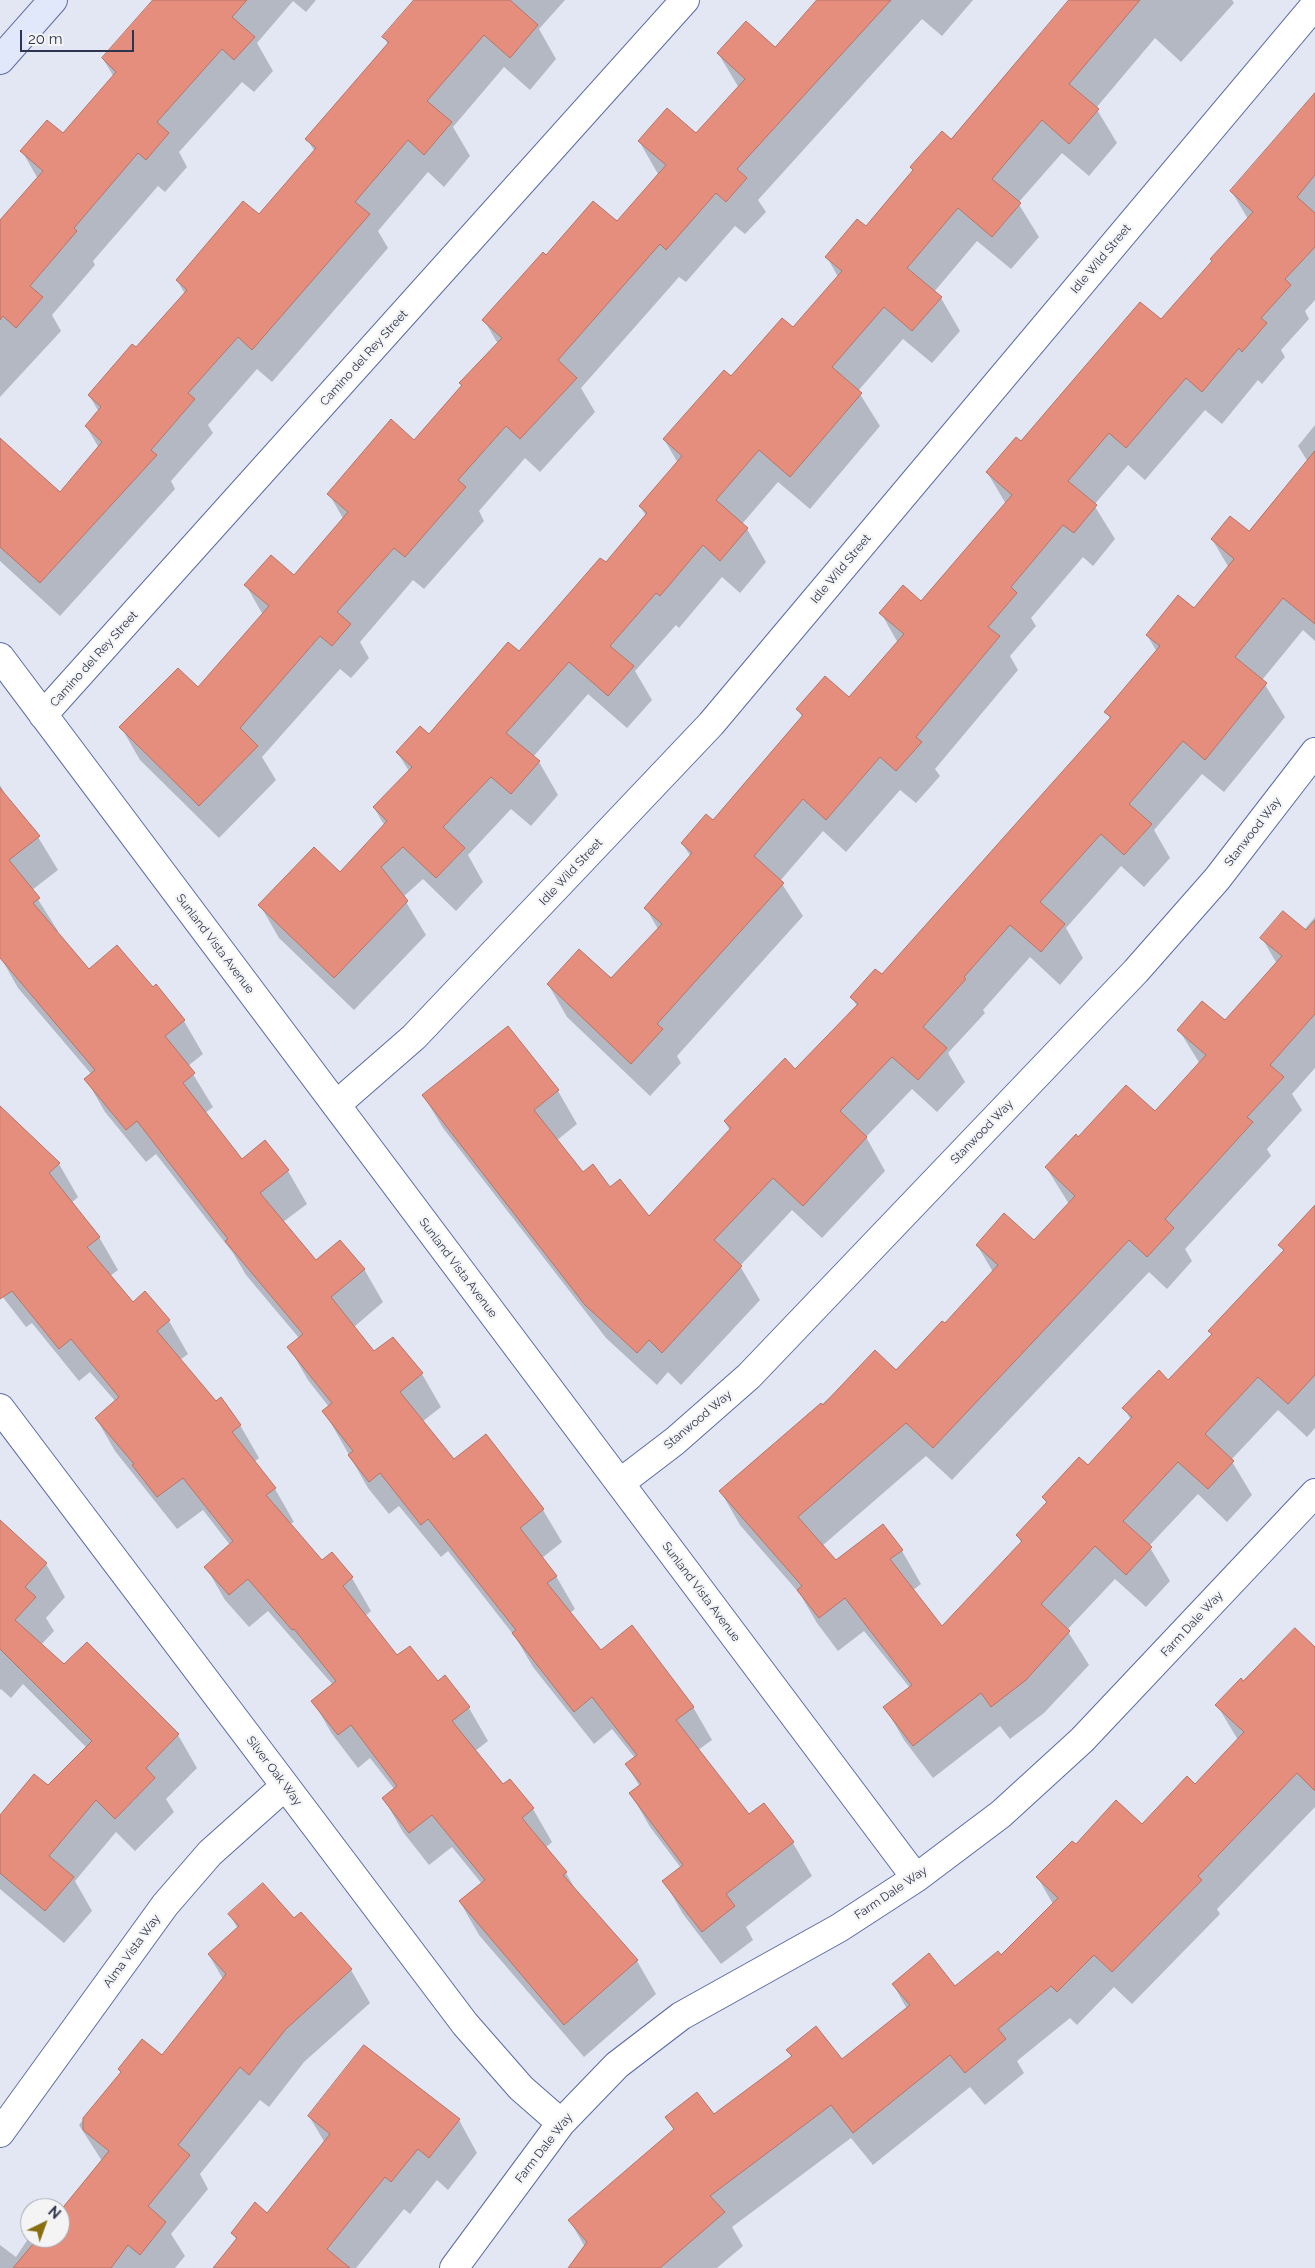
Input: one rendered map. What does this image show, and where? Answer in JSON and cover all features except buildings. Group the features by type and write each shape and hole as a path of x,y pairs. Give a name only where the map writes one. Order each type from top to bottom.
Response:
{"street":[{"path":"0,60 53,0"},
{"name":"Camino del Rey Street","path":"43,715 685,0"},
{"name":"Idle Wild Street","path":"336,1105 414,1037 711,724 1315,5"},
{"name":"Sunland Vista Avenue","path":"0,657 916,1878"},
{"name":"Stanwood Way","path":"620,1483 674,1441 749,1376 1088,1020 1216,879 1315,752"},
{"name":"Silver Oak Way","path":"5,1424 285,1786 465,2024 521,2088 561,2123"},
{"name":"Farm Dale Way","path":"454,2268 561,2123 617,2065 681,2016 839,1928 916,1878 1001,1814 1082,1740 1315,1492"},
{"name":"Alma Vista Way","path":"0,2134 165,1905 210,1853 285,1786"}]}
